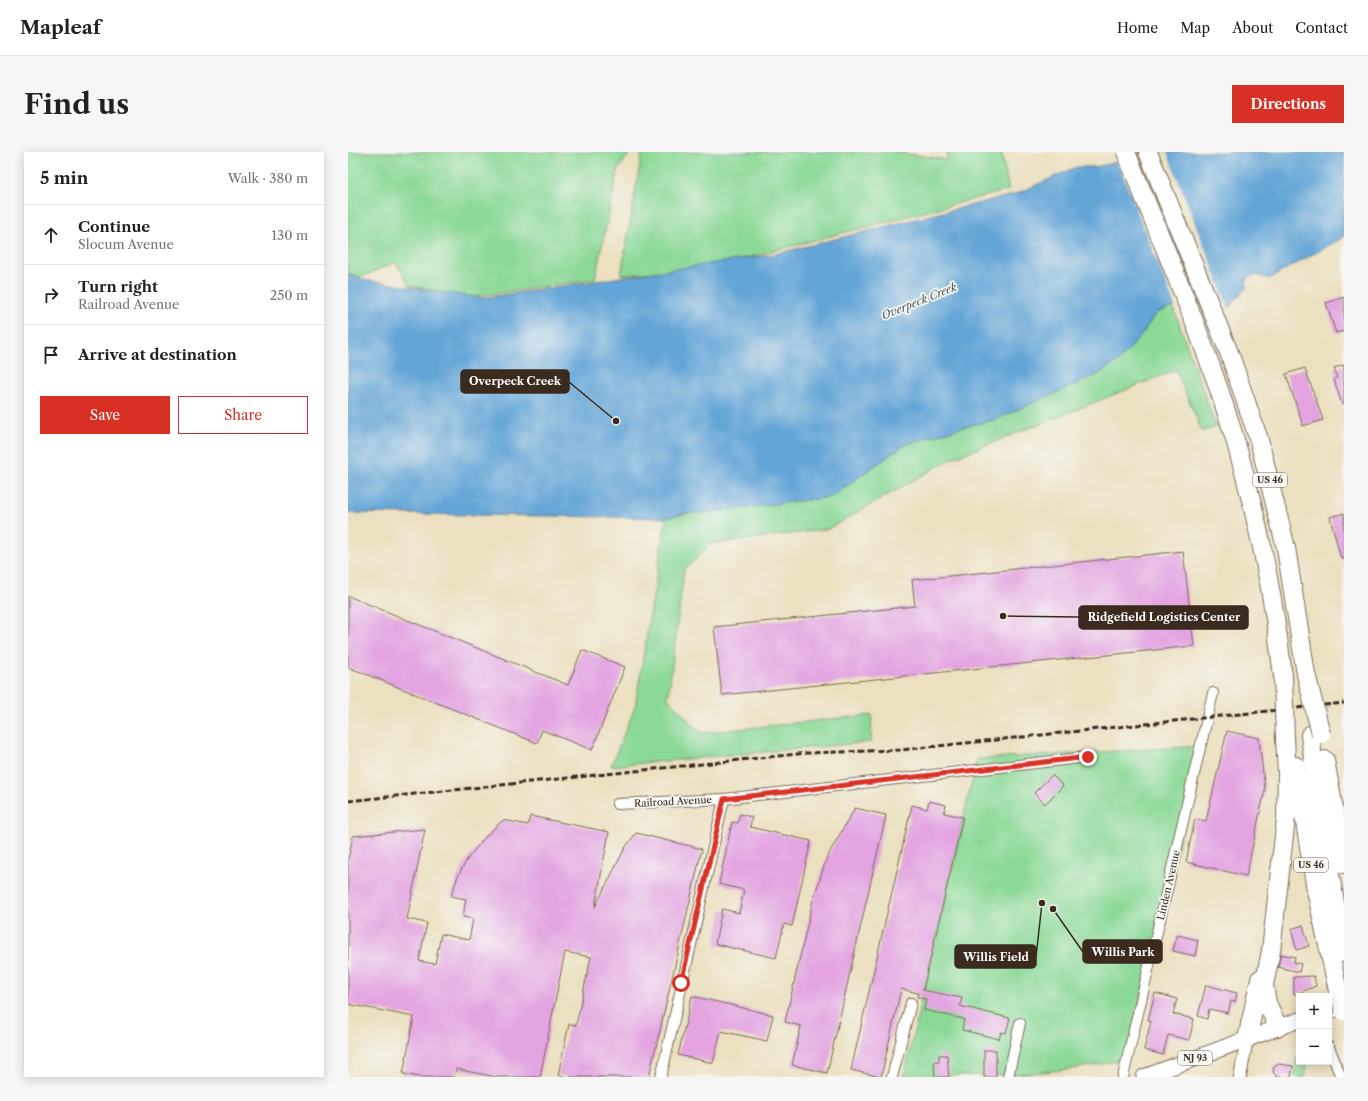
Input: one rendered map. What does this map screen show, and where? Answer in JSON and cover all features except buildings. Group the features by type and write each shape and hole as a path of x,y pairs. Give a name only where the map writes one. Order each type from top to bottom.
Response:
{"highway":[{"name":"US 46","path":"1126,152 1225,409 1253,505 1270,590 1283,676 1302,736 1323,835 1344,953"},
{"name":"US 46","path":"1148,152 1163,185 1218,324 1248,406 1272,489 1290,571 1306,674 1302,736 1312,872 1344,1011"},
{"path":"1153,152 1163,185"},
{"path":"1302,736 1344,864"},
{"path":"1278,1027 1267,1003 1264,989 1275,920 1287,806 1302,736"},
{"path":"1247,1038 1249,1021 1275,920"}],"main road":[{"path":"1332,1008 1341,999"},
{"name":"NJ 93","path":"1144,1077 1296,1021"}],"street":[{"name":"Linden Avenue","path":"1123,1077 1213,693"},
{"name":"Railroad Avenue","path":"617,804 724,799 1088,757"},
{"path":"661,1077 724,799"},
{"path":"892,1077 911,1004"},
{"path":"1008,1077 1020,1023"},
{"path":"1240,1077 1247,1038"},
{"path":"1332,1054 1342,1077"}],"green space":[{"path":"348,152 631,152 618,169 595,279 465,298 409,285 396,262 361,277 348,273"},
{"path":"642,152 896,152 947,160 947,152 1001,152 1009,190 711,267 621,275"},
{"path":"1173,307 1216,427 1202,431 1176,370 951,459 828,529 711,544 684,570 668,699 701,733 872,715 871,742 611,766 635,707 666,518 683,514 831,497 904,445 959,428 997,419 1141,336 1156,313"},
{"path":"1203,746 1126,1058 1073,1069 1045,1072 988,1075 904,1076 977,759"},
{"path":"1296,1064 1307,1065 1305,1077 1294,1077"}],"water":[{"path":"1138,152 1344,152 1344,237 1269,279 1257,275 1249,276 1246,282 1247,287 1229,307 1220,300 1173,307 1156,313 1141,336 1119,361 1097,375 997,419 959,428 904,445 831,497 739,509 683,514 666,518 348,513 348,274 365,280 482,298 775,254 1016,194 1076,167 1095,167 1117,162"}],"pier":[{"path":"1134,152 1167,152 1229,309 1220,302 1176,309 1117,160"}],"railway":[{"path":"348,801 807,753 900,750 1344,703"}],"place":[{"name":"Overpeck Creek","path":"616,421"},
{"name":"Ridgefield Logistics Center","path":"1003,616"},
{"name":"Willis Field","path":"1042,903"},
{"name":"Willis Park","path":"1053,909"}],"route":[{"path":"681,983 724,799 1088,757"}]}
